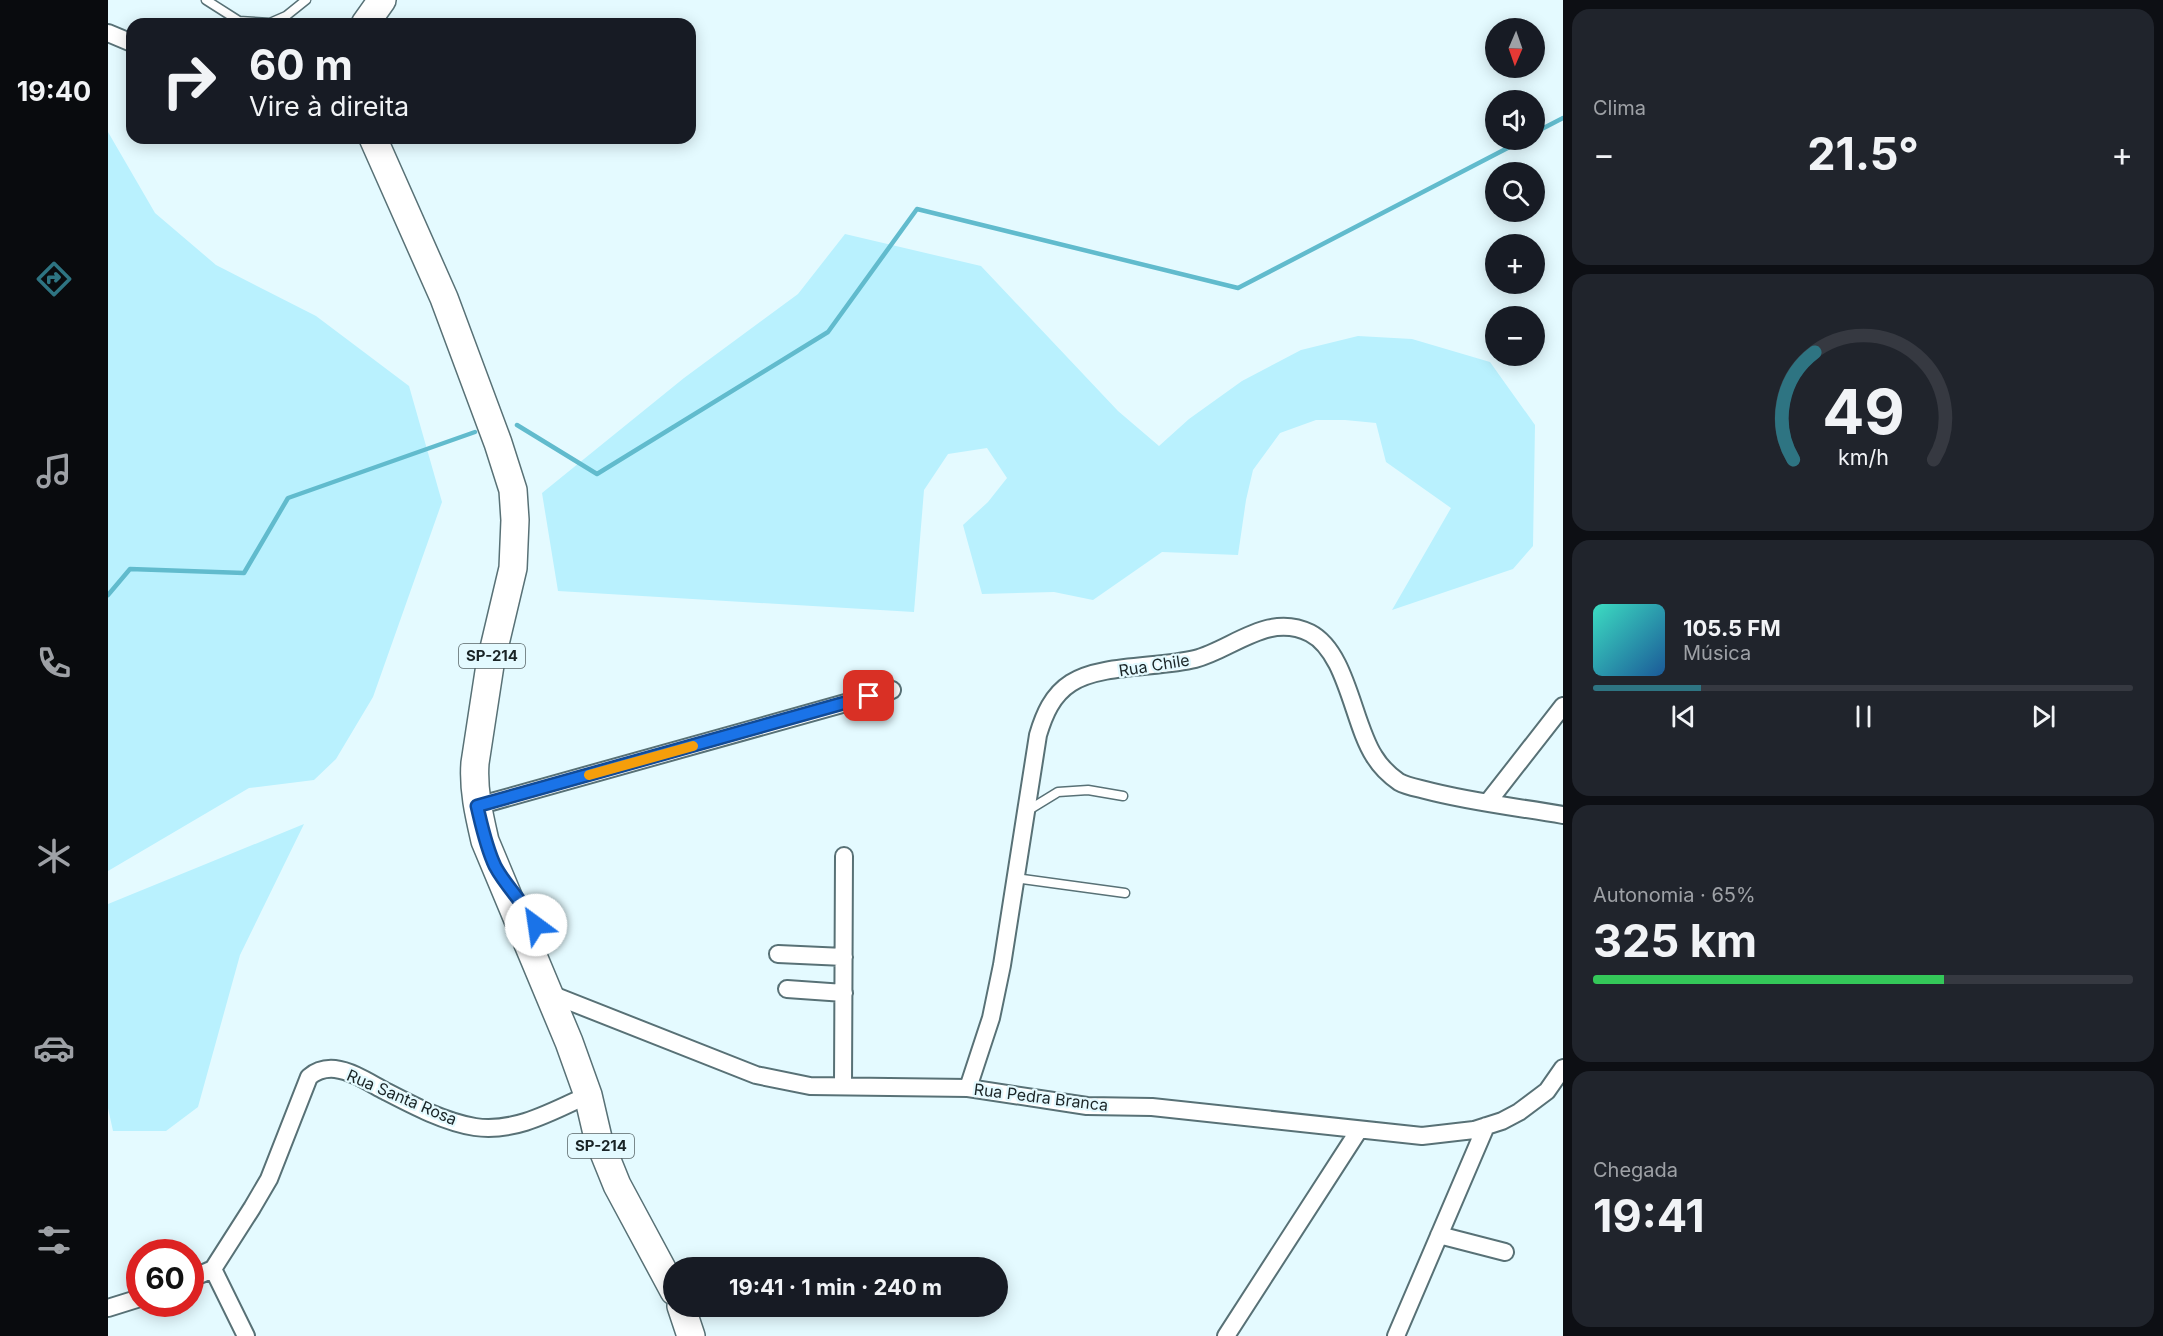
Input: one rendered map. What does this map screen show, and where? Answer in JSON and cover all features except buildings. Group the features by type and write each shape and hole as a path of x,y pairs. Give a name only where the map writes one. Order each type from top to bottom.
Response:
{"main road":[{"path":"369,18 382,0"},
{"name":"SP-214","path":"376,144 444,298 513,490 515,520 513,568 490,665 474,779 485,842 496,868 502,900 504,931 513,954 525,972 548,993 588,1095 598,1138 617,1185 663,1271"},
{"path":"685,1317 692,1336"}],"street":[{"path":"108,33 126,40"},
{"name":"Rua Chile","path":"968,1088 991,1018 1002,965 1038,735 1044,714 1058,693 1089,674 1194,659 1224,648 1262,629 1280,626 1296,628 1311,634 1323,643 1334,659 1347,686 1373,755 1385,770 1401,783 1438,793 1563,815"},
{"path":"477,806 892,690"},
{"path":"1488,802 1563,706"},
{"path":"843,1086 844,856"},
{"path":"778,954 844,957"},
{"path":"787,989 844,993"},
{"name":"Rua Pedra Branca","path":"548,993 756,1076 810,1086 968,1088 1087,1106 1152,1107 1422,1136 1474,1130 1502,1121 1519,1112 1547,1091 1563,1068"},
{"name":"Rua Santa Rosa","path":"213,1269 269,1179 309,1077 317,1071 334,1069 358,1077 440,1117 474,1127 497,1127 521,1123 588,1095"},
{"path":"1396,1336 1486,1126"},
{"path":"1226,1336 1359,1130"},
{"path":"1439,1235 1505,1252"},
{"path":"204,1273 213,1269 246,1336"},
{"path":"108,1308 126,1302"}],"lane":[{"path":"206,0 234,18"},
{"path":"281,18 306,0"},
{"path":"1026,811 1058,792 1088,790 1123,796"},
{"path":"1015,878 1125,893"}],"shaded area":[{"path":"108,132 155,213 216,265 316,316 409,386 442,502 373,697 336,759 314,780 249,788 108,871"},
{"path":"845,234 981,266 1118,411 1159,446 1189,419 1242,381 1301,350 1358,336 1412,339 1485,361 1485,366 1493,366 1535,425 1533,546 1513,569 1392,610 1451,508 1386,462 1376,423 1316,420 1280,433 1253,470 1238,555 1162,552 1093,600 1054,592 982,594 963,525 988,502 1007,478 987,448 948,454 924,490 914,612 558,591 542,493 684,378 798,294"},
{"path":"304,824 240,955 198,1107 166,1131 113,1131 108,1108 108,904"}],"waterway":[{"path":"1545,127 1563,118"},
{"path":"517,425 597,474 828,332 917,209 1238,288 1504,150"},
{"path":"108,595 130,569 244,573 288,498 475,432"}],"slow traffic":[{"path":"589,775 693,746"}],"route":[{"path":"536,925 528,910 496,868 485,842 477,806 869,696"}]}
